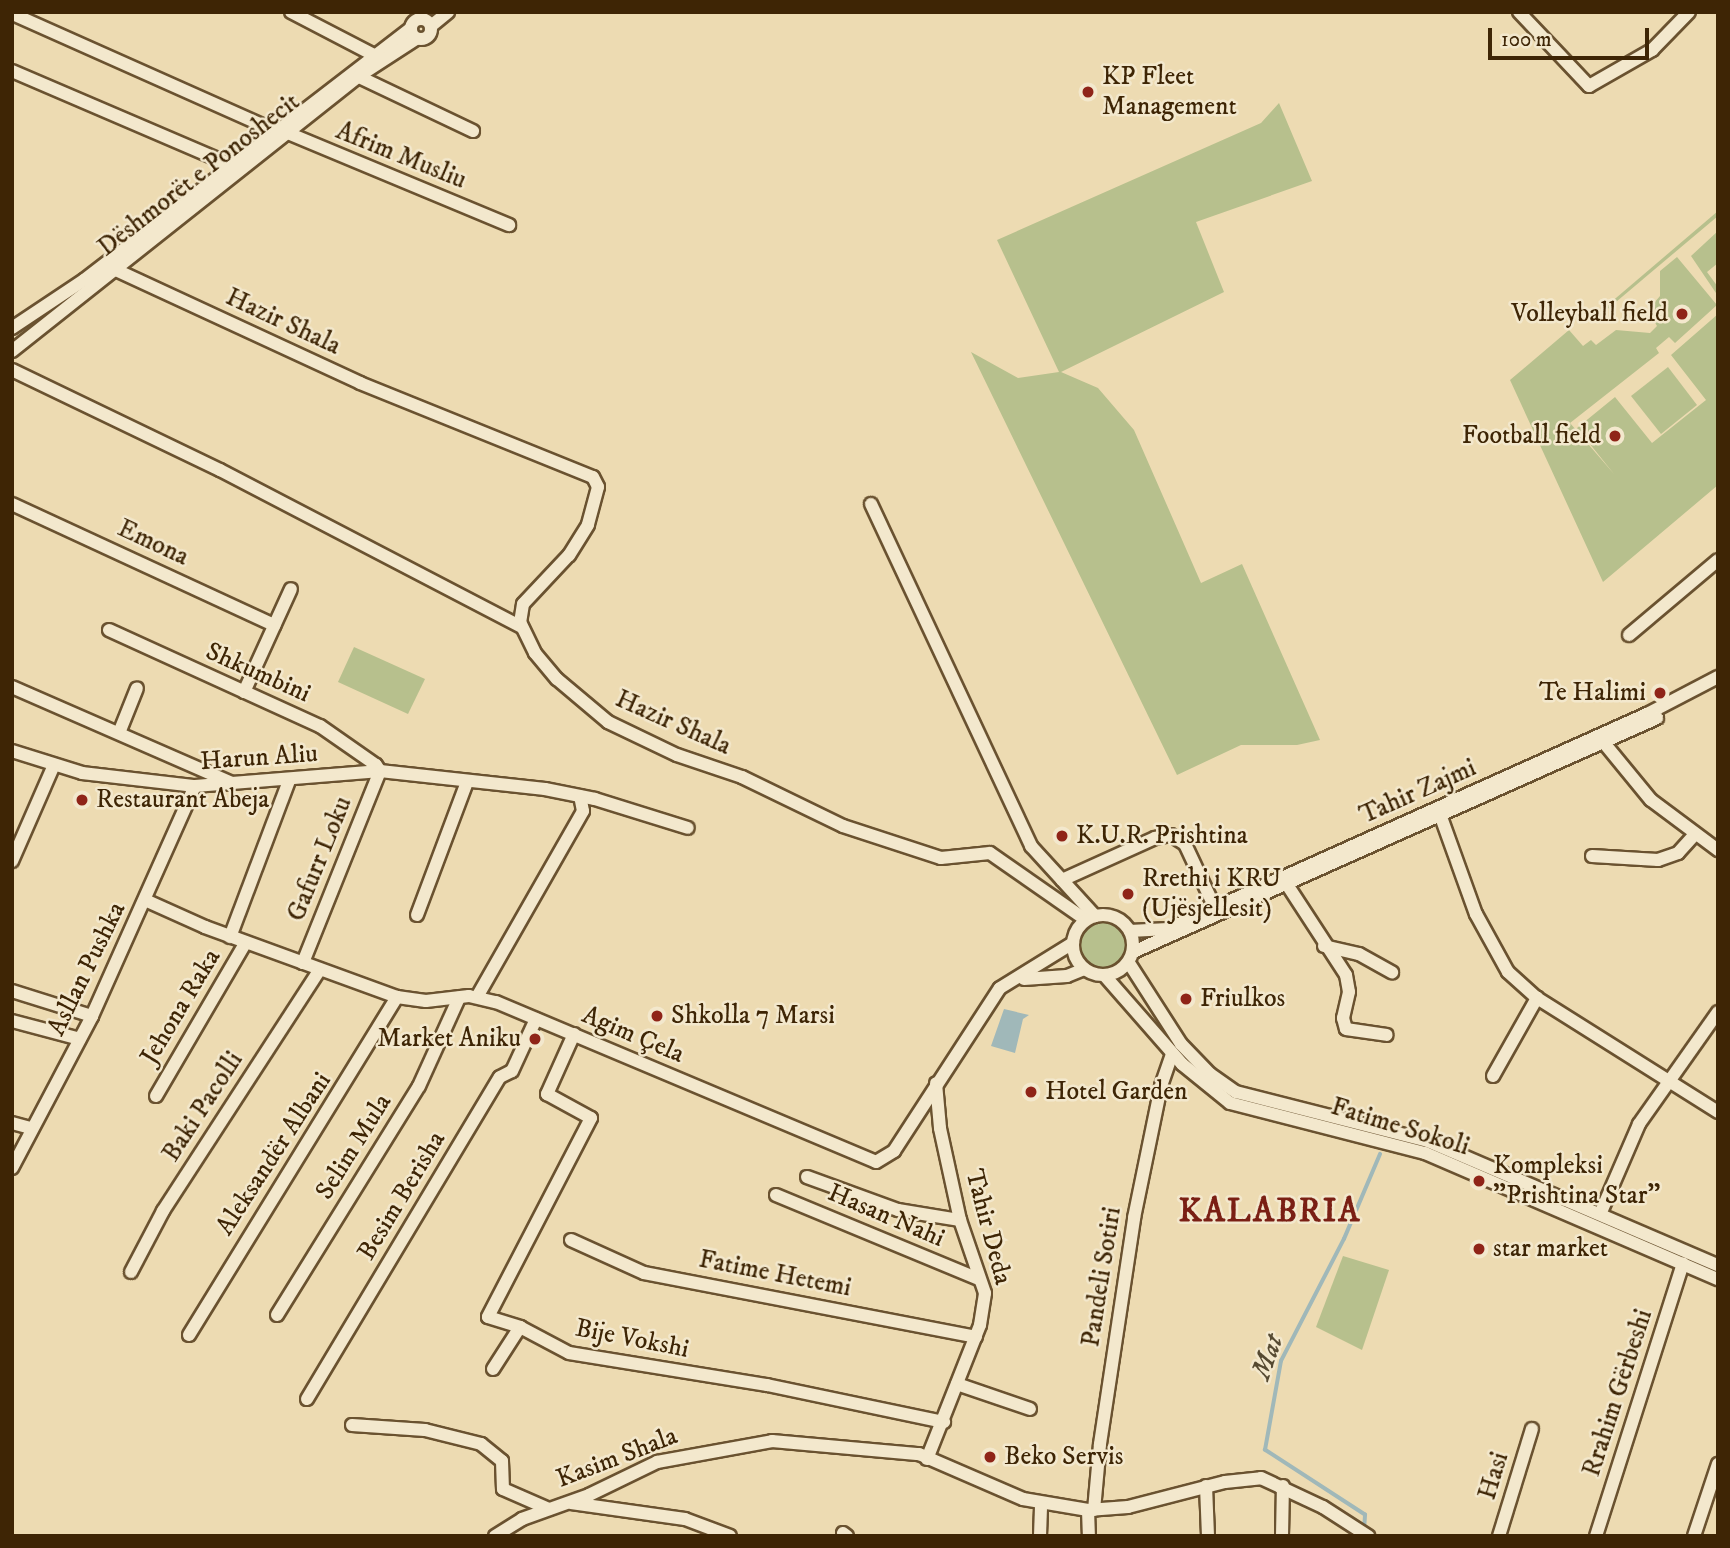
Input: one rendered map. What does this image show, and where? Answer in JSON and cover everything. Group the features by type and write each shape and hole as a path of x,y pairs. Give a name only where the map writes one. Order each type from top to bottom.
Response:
{"street":[{"path":"291,12 374,55"},
{"name":"Dëshmorët e Ponoshecit","path":"12,351 71,295 236,167 289,134 318,104 355,74 413,34 428,19 448,12"},
{"path":"1519,12 1588,86 1652,50 1689,12"},
{"name":"Afrim Musliu","path":"15,16 275,129 509,225"},
{"name":"Dëshmorët e Ponoshecit","path":"355,74 374,55 413,34 428,37 428,19"},
{"path":"12,71 236,167"},
{"path":"355,74 473,131"},
{"name":"Dëshmorët e Ponoshecit","path":"12,328 116,270 236,167 275,129 318,104"},
{"name":"Hazir Shala","path":"116,270 360,383 593,477 598,487 588,525 569,555 523,604 522,627 535,653 583,704 626,732 742,777 843,826 941,858 990,853 1091,918"},
{"path":"12,370 220,470 522,627"},
{"name":"Emona","path":"12,504 274,625"},
{"path":"871,504 1031,846 1091,918"},
{"path":"1629,635 1718,560"},
{"path":"244,692 291,589"},
{"name":"Shkumbini","path":"109,630 320,726 365,753 380,771"},
{"name":"Tahir Zajmi","path":"1130,931 1168,929 1601,740 1718,677"},
{"name":"Tahir Zajmi","path":"1131,957 1441,817 1718,686"},
{"path":"12,687 236,785"},
{"path":"119,733 137,688"},
{"path":"1601,740 1631,780 1694,835 1718,850"},
{"name":"Harun Aliu","path":"12,751 54,765 109,777 195,786 289,782 380,771 580,796 688,828"},
{"path":"12,861 54,765"},
{"name":"Gafurr Loku","path":"303,963 380,771"},
{"path":"230,937 289,782"},
{"path":"417,915 467,782"},
{"name":"Asllan Pushka","path":"12,1168 92,1016 195,786"},
{"path":"477,997 583,811 580,796"},
{"path":"1441,817 1476,914 1498,958 1537,998 1666,1083 1718,1112"},
{"path":"1062,880 1155,838 1171,835 1185,844 1215,908"},
{"path":"1592,856 1658,860 1678,853 1694,835"},
{"path":"1288,886 1348,984 1346,1030 1387,1035"},
{"name":"Agim Çela","path":"145,900 230,937 397,997 426,1001 477,997 574,1034 876,1162 894,1151 936,1082 998,990 1073,943"},
{"path":"1017,979 1068,975 1084,969 1105,976 1131,957 1130,931 1114,917 1091,918"},
{"path":"1084,969 1073,943 1091,918"},
{"name":"Jehona Raka","path":"156,1096 246,942"},
{"path":"1324,946 1360,954 1392,972"},
{"name":"Fatime Sokoli","path":"1131,957 1181,1044 1210,1073 1237,1092 1409,1134 1601,1212 1718,1265"},
{"name":"Baki Pacolli","path":"131,1272 163,1211 320,969"},
{"name":"Fatime Sokoli","path":"1105,976 1172,1054 1210,1090 1242,1108 1424,1153 1718,1279"},
{"path":"12,991 92,1016"},
{"name":"Aleksandër Albani","path":"189,1335 397,997"},
{"name":"Selim Mula","path":"277,1315 419,1086 459,998"},
{"path":"1493,1076 1537,998"},
{"path":"1601,1212 1639,1124 1718,1012"},
{"name":"Besim Berisha","path":"307,1399 500,1077 512,1071 536,1019"},
{"path":"12,1021 80,1039"},
{"name":"Bije Vokshi","path":"574,1034 547,1094 591,1118 488,1317 520,1327 569,1353 766,1385 944,1422"},
{"name":"Pandeli Sotiri","path":"1089,1536 1100,1444 1138,1197 1172,1054"},
{"name":"Tahir Deda","path":"928,1459 975,1337 985,1293 961,1220 940,1128 936,1082"},
{"path":"12,1123 31,1128"},
{"path":"807,1177 919,1216 961,1220"},
{"name":"Hasan Nahi","path":"776,1195 979,1279"},
{"name":"Fatime Hetemi","path":"570,1240 644,1273 975,1337"},
{"name":"Rrahim Gërbeshi","path":"1596,1536 1684,1264"},
{"path":"494,1369 520,1327"},
{"path":"957,1384 1030,1409"},
{"path":"352,1425 425,1430 481,1444 502,1461 503,1489 549,1508"},
{"name":"Hasi","path":"1499,1536 1532,1429"},
{"name":"Kasim Shala","path":"495,1536 549,1508 571,1503 657,1462 748,1442 906,1452 1041,1504 1091,1510 1146,1503 1206,1486 1253,1478 1283,1486 1365,1534"},
{"path":"1694,1536 1718,1464"},
{"path":"1206,1486 1208,1536"},
{"path":"1282,1536 1283,1486"},
{"path":"571,1503 685,1519 730,1536"},
{"path":"1040,1536 1041,1504"}],"green space":[{"path":"1279,103 1312,181 1196,222 1224,292 1061,372 1098,388 1134,430 1201,583 1242,564 1320,740 1297,745 1241,745 1177,775 971,352 1018,378 1059,372 997,240 1261,123"},
{"path":"1718,211 1718,216 1591,323 1589,321"},
{"path":"1718,231 1718,263 1707,272 1718,287 1718,296 1691,256"},
{"path":"1677,257 1717,305 1675,343 1669,337 1656,348 1659,353 1570,423 1614,474 1577,428 1615,397 1652,443 1706,400 1671,355 1718,314 1718,485 1603,582 1510,380 1569,330 1583,346 1591,340 1596,345 1616,330 1650,333 1657,326 1648,310 1660,296 1660,271"},
{"path":"1668,367 1697,405 1661,434 1631,396"},
{"path":"354,647 425,679 408,714 338,682"},
{"path":"1103,921 1120,928 1127,945 1120,962 1103,969 1086,962 1079,945 1086,928"},
{"path":"1343,1256 1389,1270 1362,1350 1316,1327"}],"water":[{"path":"1004,1009 1029,1015 1023,1019 1015,1053 991,1046"}],"waterway":[{"name":"Mat","path":"1364,1530 1365,1515 1265,1450 1281,1361 1344,1239 1380,1154"}],"place":[{"name":"KP Fleet Management","path":"1088,92"},
{"name":"Volleyball field","path":"1682,314"},
{"name":"Football field","path":"1615,436"},
{"name":"Te Halimi","path":"1660,693"},
{"name":"Restaurant Abeja","path":"82,800"},
{"name":"K.U.R. Prishtina","path":"1062,836"},
{"name":"Rrethi i KRU (Ujësjellesit)","path":"1128,894"},
{"name":"Friulkos","path":"1186,999"},
{"name":"Shkolla 7 Marsi","path":"657,1016"},
{"name":"Market Aniku","path":"535,1039"},
{"name":"Hotel Garden","path":"1031,1092"},
{"name":"Kompleksi \"Prishtina Star\"","path":"1479,1181"},
{"name":"star market","path":"1479,1249"},
{"name":"Beko Servis","path":"990,1457"}],"district":[{"name":"KALABRIA","path":"1270,1212"}]}
